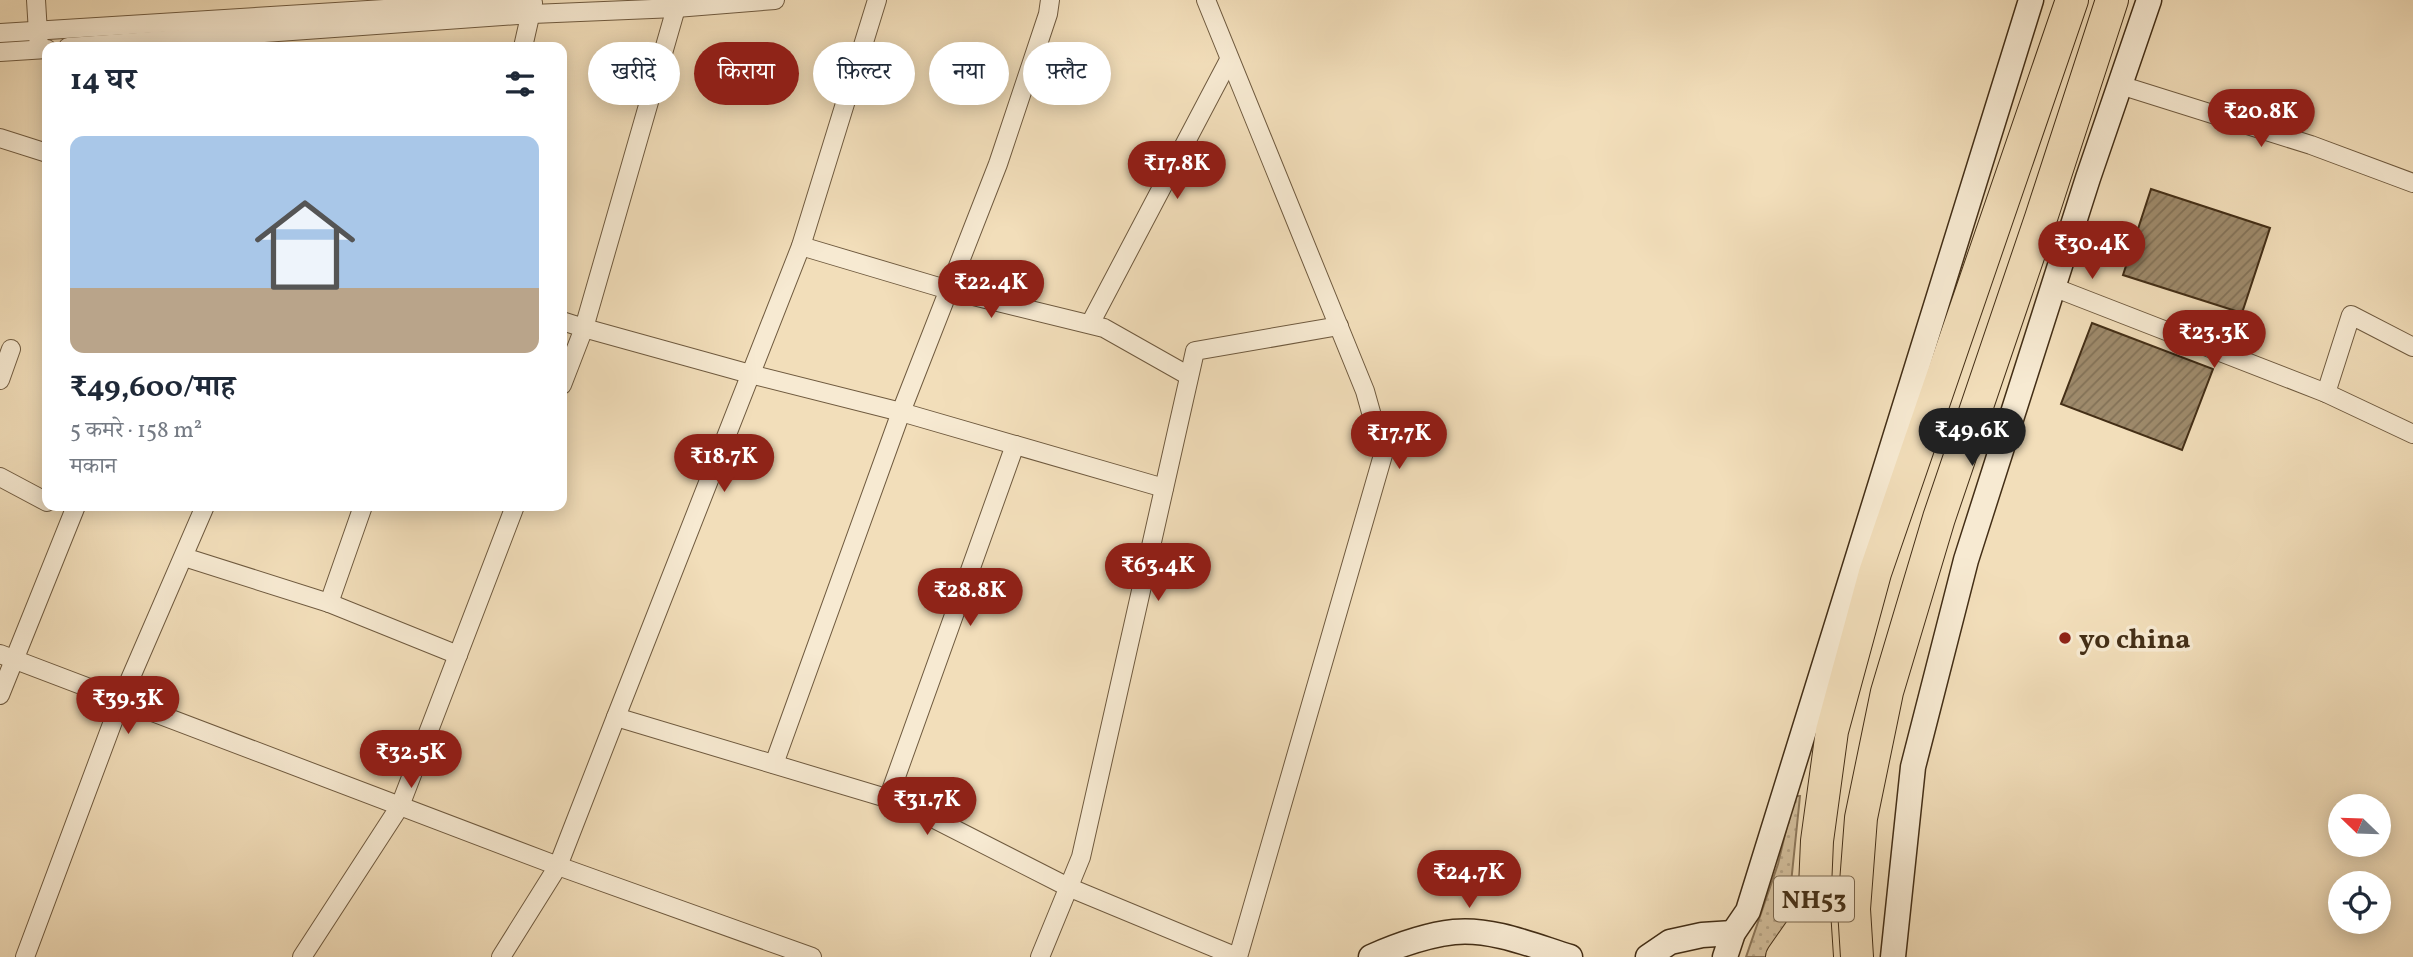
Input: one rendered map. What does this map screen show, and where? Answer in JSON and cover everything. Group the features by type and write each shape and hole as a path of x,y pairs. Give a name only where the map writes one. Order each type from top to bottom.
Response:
{"highway":[{"name":"NH53","path":"1817,957 1814,911 1821,801 1832,731 1875,573 2073,0"},
{"name":"NH53","path":"1857,957 1854,909 1860,818 1887,692 1939,518 2112,0"},
{"path":"1782,957 1814,911"}],"street":[{"path":"36,0 37,30 42,46"},
{"path":"0,33 333,13 531,5 775,0"},
{"path":"501,957 558,866 801,246 877,0"},
{"path":"774,764 901,412 998,164 1048,14 1050,0"},
{"path":"616,717 902,803 1068,887 1238,957 1383,455 1365,391 1206,0"},
{"path":"1725,957 1733,933 1748,911 2031,0"},
{"path":"1894,957 1913,767 1966,560 2053,286 2149,0"},
{"path":"567,372 584,328 675,4"},
{"path":"524,42 531,5"},
{"path":"240,18 237,42 333,13"},
{"path":"0,52 42,49"},
{"path":"1090,324 1229,60"},
{"path":"2120,85 2311,145 2413,183"},
{"path":"0,138 42,151"},
{"path":"801,246 949,290 1104,328 1189,376"},
{"path":"2053,286 2326,393 2413,434"},
{"path":"2326,393 2351,314 2413,347"},
{"path":"567,323 750,374 901,412 1164,488"},
{"path":"1040,957 1081,857 1195,351 1339,326"},
{"path":"0,380 11,349"},
{"path":"888,799 1015,445"},
{"path":"0,477 42,499"},
{"path":"0,695 6,657 74,511"},
{"path":"25,957 121,700 203,511"},
{"path":"329,603 361,511"},
{"path":"302,957 400,806 513,511"},
{"path":"184,557 329,603 458,655"},
{"path":"6,657 558,866 812,957"},
{"path":"1371,957 1417,940 1455,932 1488,933 1570,957"},
{"path":"1648,957 1670,942 1702,935 1733,933"}],"shaded area":[{"path":"1794,796 1800,796 1787,922 1773,957 1746,957 1778,864"}],"building":[{"path":"2151,189 2270,228 2242,313 2123,275"},
{"path":"2092,323 2213,369 2182,450 2061,404"}],"place":[{"name":"yo china","path":"2065,638"}]}
